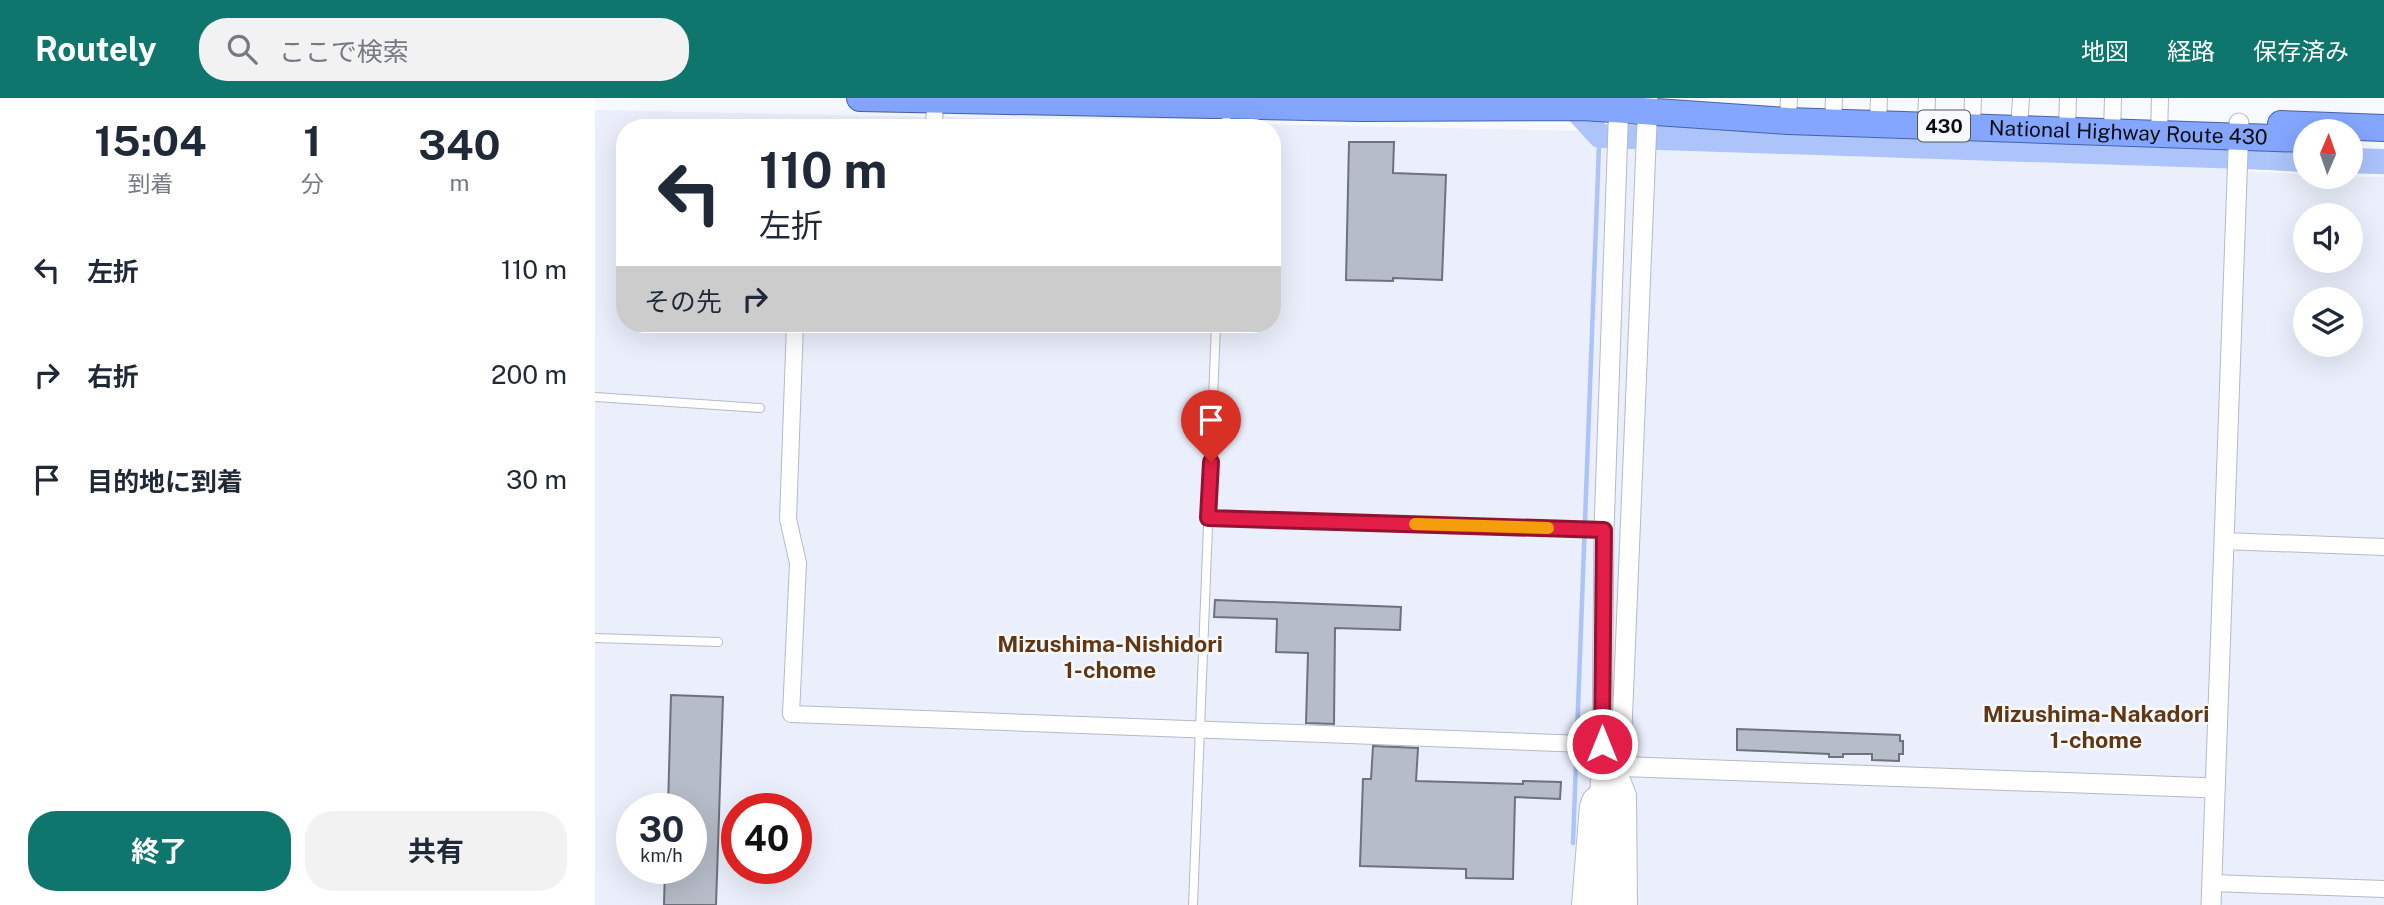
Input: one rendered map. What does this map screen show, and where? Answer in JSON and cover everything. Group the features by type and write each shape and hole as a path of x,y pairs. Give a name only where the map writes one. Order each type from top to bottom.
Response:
{"highway":[{"name":"National Highway Route 430","path":"860,98 1227,110 1361,103 1571,107 1634,118 1697,105 1743,111 1788,108 2112,116 2159,118 2238,145 2293,140"},
{"name":"National Highway Route 430","path":"2238,145 2384,128"},
{"path":"2363,140 2384,141"}],"street":[{"path":"921,99 929,119"},
{"path":"1612,905 1613,768 1591,530 1634,118"},
{"path":"1611,745 1634,118"},
{"path":"2211,905 2238,145"},
{"path":"795,333 788,519 797,563 791,714 1611,745"},
{"path":"2223,541 2384,547"},
{"path":"1613,768 2215,788"},
{"path":"1580,905 1588,806 1613,768"},
{"path":"1613,768 1628,795 1629,905"},
{"path":"1595,905 1599,791"},
{"path":"2212,883 2384,890"}],"lane":[{"path":"1193,905 1216,333"},
{"path":"595,397 760,408"},
{"path":"1208,518 1591,530"},
{"path":"595,638 718,642"}],"shaded area":[{"path":"595,110 1018,119 616,119 616,333 1281,333 1281,125 1582,131 1596,148 2221,168 2293,174 2293,189 2363,189 2363,177 2384,177 2384,905 595,905"}],"building":[{"path":"1349,142 1394,142 1393,173 1446,175 1442,280 1346,280"},
{"path":"1215,600 1401,607 1400,630 1335,628 1334,724 1306,723 1308,653 1276,652 1277,619 1214,617"},
{"path":"671,695 723,697 716,905 664,905 665,884 707,884 707,793 668,793"},
{"path":"1737,729 1900,735 1903,754 1899,754 1899,761 1872,760 1872,754 1829,757 1829,754 1737,750"},
{"path":"1373,746 1418,748 1416,781 1523,784 1523,781 1561,782 1560,799 1515,797 1513,879 1466,878 1466,869 1360,866 1363,779 1371,779"}],"waterway":[{"path":"1565,98 1600,136 2293,159"},
{"path":"1573,843 1599,145"},
{"path":"1652,146 2231,165"},
{"path":"2363,160 2384,161"},
{"path":"2243,166 2293,169"},
{"path":"2363,171 2384,172"}],"slow traffic":[{"path":"1415,524 1548,528"}],"district":[{"name":"Mizushima-Nishidori 1-chome","path":"1110,657"},
{"name":"Mizushima-Nakadori 1-chome","path":"2096,727"}],"route":[{"path":"1211,462 1208,518 1604,530 1602,744"}]}
